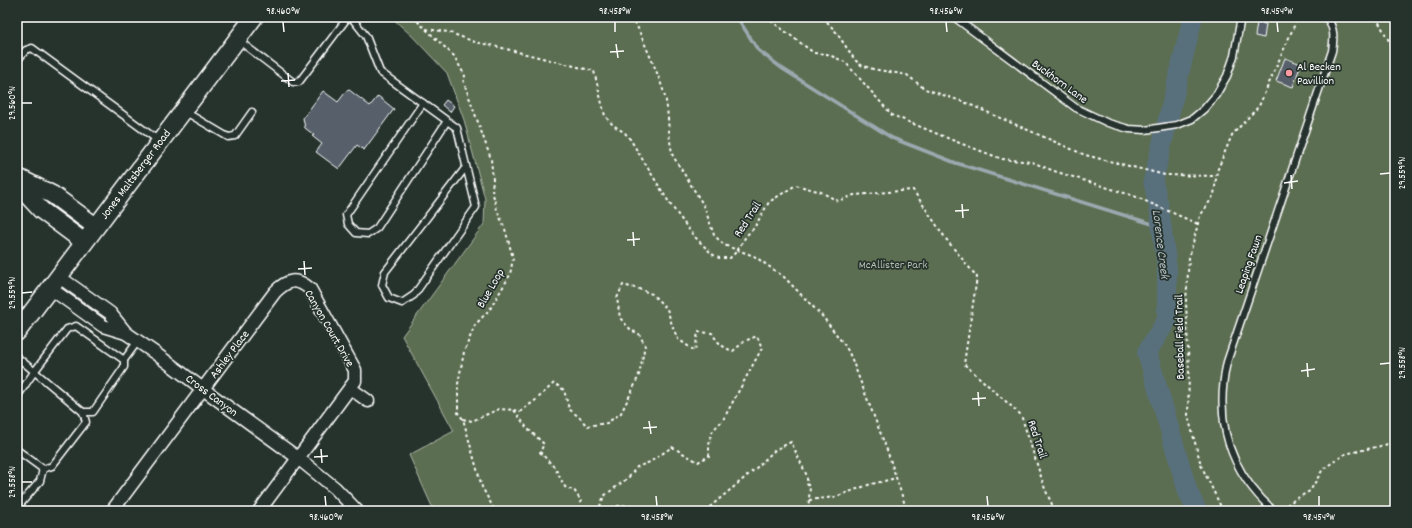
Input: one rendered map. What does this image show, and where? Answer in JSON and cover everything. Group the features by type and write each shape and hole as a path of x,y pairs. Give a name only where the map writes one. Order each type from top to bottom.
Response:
{"main road":[{"name":"Jones Maltsberger Road","path":"19,326 54,282 254,17"},
{"path":"17,177 54,195 96,226"},
{"path":"17,184 41,210 84,242"}],"street":[{"name":"Canyon Court Drive","path":"295,281 303,283 310,289 355,370 355,380 350,388 298,458"},
{"name":"Ashley Place","path":"112,511 275,292 284,284 295,281"},
{"name":"Cross Canyon","path":"54,282 103,326 126,333 138,341 298,458 335,488 357,511"},
{"path":"350,388 368,401"},
{"path":"262,510 298,458"}],"lane":[{"path":"237,39 293,82 299,82 348,17"},
{"path":"351,17 366,36 380,72 457,128 476,207 414,295 402,303 389,298 382,285 385,272 466,167"},
{"name":"Buckhorn Lane","path":"954,17 1076,108 1108,123 1129,129 1145,130 1172,126 1192,119 1208,104 1227,76 1234,56 1241,17"},
{"name":"Leaping Fawn","path":"1274,511 1264,502 1245,478 1231,451 1223,422 1223,377 1226,362 1332,51 1334,39 1332,27 1326,17"},
{"path":"17,61 26,50 32,48 160,142"},
{"path":"423,104 346,215 348,224 356,233 368,234 377,228 447,121"},
{"path":"183,110 228,137 235,136 252,112"},
{"path":"17,396 67,329 76,326 124,360"},
{"path":"83,412 93,412 124,367 124,360 138,341"},
{"path":"17,357 83,412 86,422 52,466 43,469"},
{"path":"17,450 43,469"},
{"path":"17,508 40,481 43,469"}],"path":[{"name":"Blue Loop","path":"414,17 454,56 465,76 463,80 491,159 493,180 492,190 513,258 510,276 490,309 475,325 464,352 458,384 458,413 463,419 482,487 495,511"},
{"path":"631,17 637,26 666,101 670,147 673,156 704,206 714,235 724,245 754,256 784,277 822,317 846,347 865,393 907,511"},
{"path":"766,17 814,53 827,54 845,62 892,115 1002,159 1032,162 1054,171 1134,196 1198,224"},
{"path":"823,17 836,32 855,60 861,65 873,69 906,75 925,88 964,102 1085,155 1165,175 1216,176"},
{"name":"Baseball Field Trail","path":"1223,511 1201,464 1188,416 1189,373 1186,301 1189,258 1200,216 1214,196 1217,171 1232,135 1259,106 1298,17"},
{"path":"1376,17 1395,52"},
{"name":"Red Trail","path":"426,29 448,32 475,42 594,71 605,116 613,125 630,139 670,204 694,235 712,254 719,258 730,258 737,251 746,236 754,228 769,202 796,184 821,192 838,201 854,196 914,190 946,239 976,276 964,364 1021,414 1045,489 1055,511"},
{"path":"463,419 472,421 499,409 520,412 554,383 564,390 569,409 587,426 607,423 621,413 639,375 645,346 639,334 632,330 620,318 617,298 623,286 640,289 652,294 667,309 678,339 695,351 698,332 712,333 716,340 724,348 733,351 745,341 757,336 762,348 723,420 716,427 709,439 709,456 698,462 672,448 650,462 637,467 628,478 604,496 598,511"},
{"path":"514,410 527,428 544,444 540,452 555,468 565,487 574,490 580,501 578,504 579,511"},
{"path":"1282,511 1288,502 1310,491 1323,469 1345,454 1385,445 1395,440"},
{"path":"705,511 754,470 775,450 791,442 807,476 807,484 810,487 808,511"},
{"path":"809,500 835,497 868,485 896,478"},
{"path":"606,511 611,507 625,505 649,511"}],"green space":[{"name":"McAllister Park","path":"391,17 1395,17 1395,511 434,511 409,455 454,431 402,336 484,224 485,199 464,120 447,73 412,36"}],"building":[{"path":"1257,23 1266,24 1264,38 1255,36"},
{"name":"Al Becken Pavillion","path":"1285,58 1301,64 1293,87 1276,81"},
{"path":"348,89 370,106 378,96 394,109 364,150 357,145 339,169 316,152 322,144 305,128 303,118 323,91 338,102"},
{"path":"446,100 454,106 450,112 442,105"}],"waterway":[{"path":"737,17 758,50 783,69 892,138 956,163 1162,227"},
{"name":"Lorence Creek","path":"1193,17 1153,181 1159,207 1167,269 1167,320 1147,352 1188,492 1197,511"}],"place":[{"name":"Al Becken Pavillion","path":"1289,73"}]}
